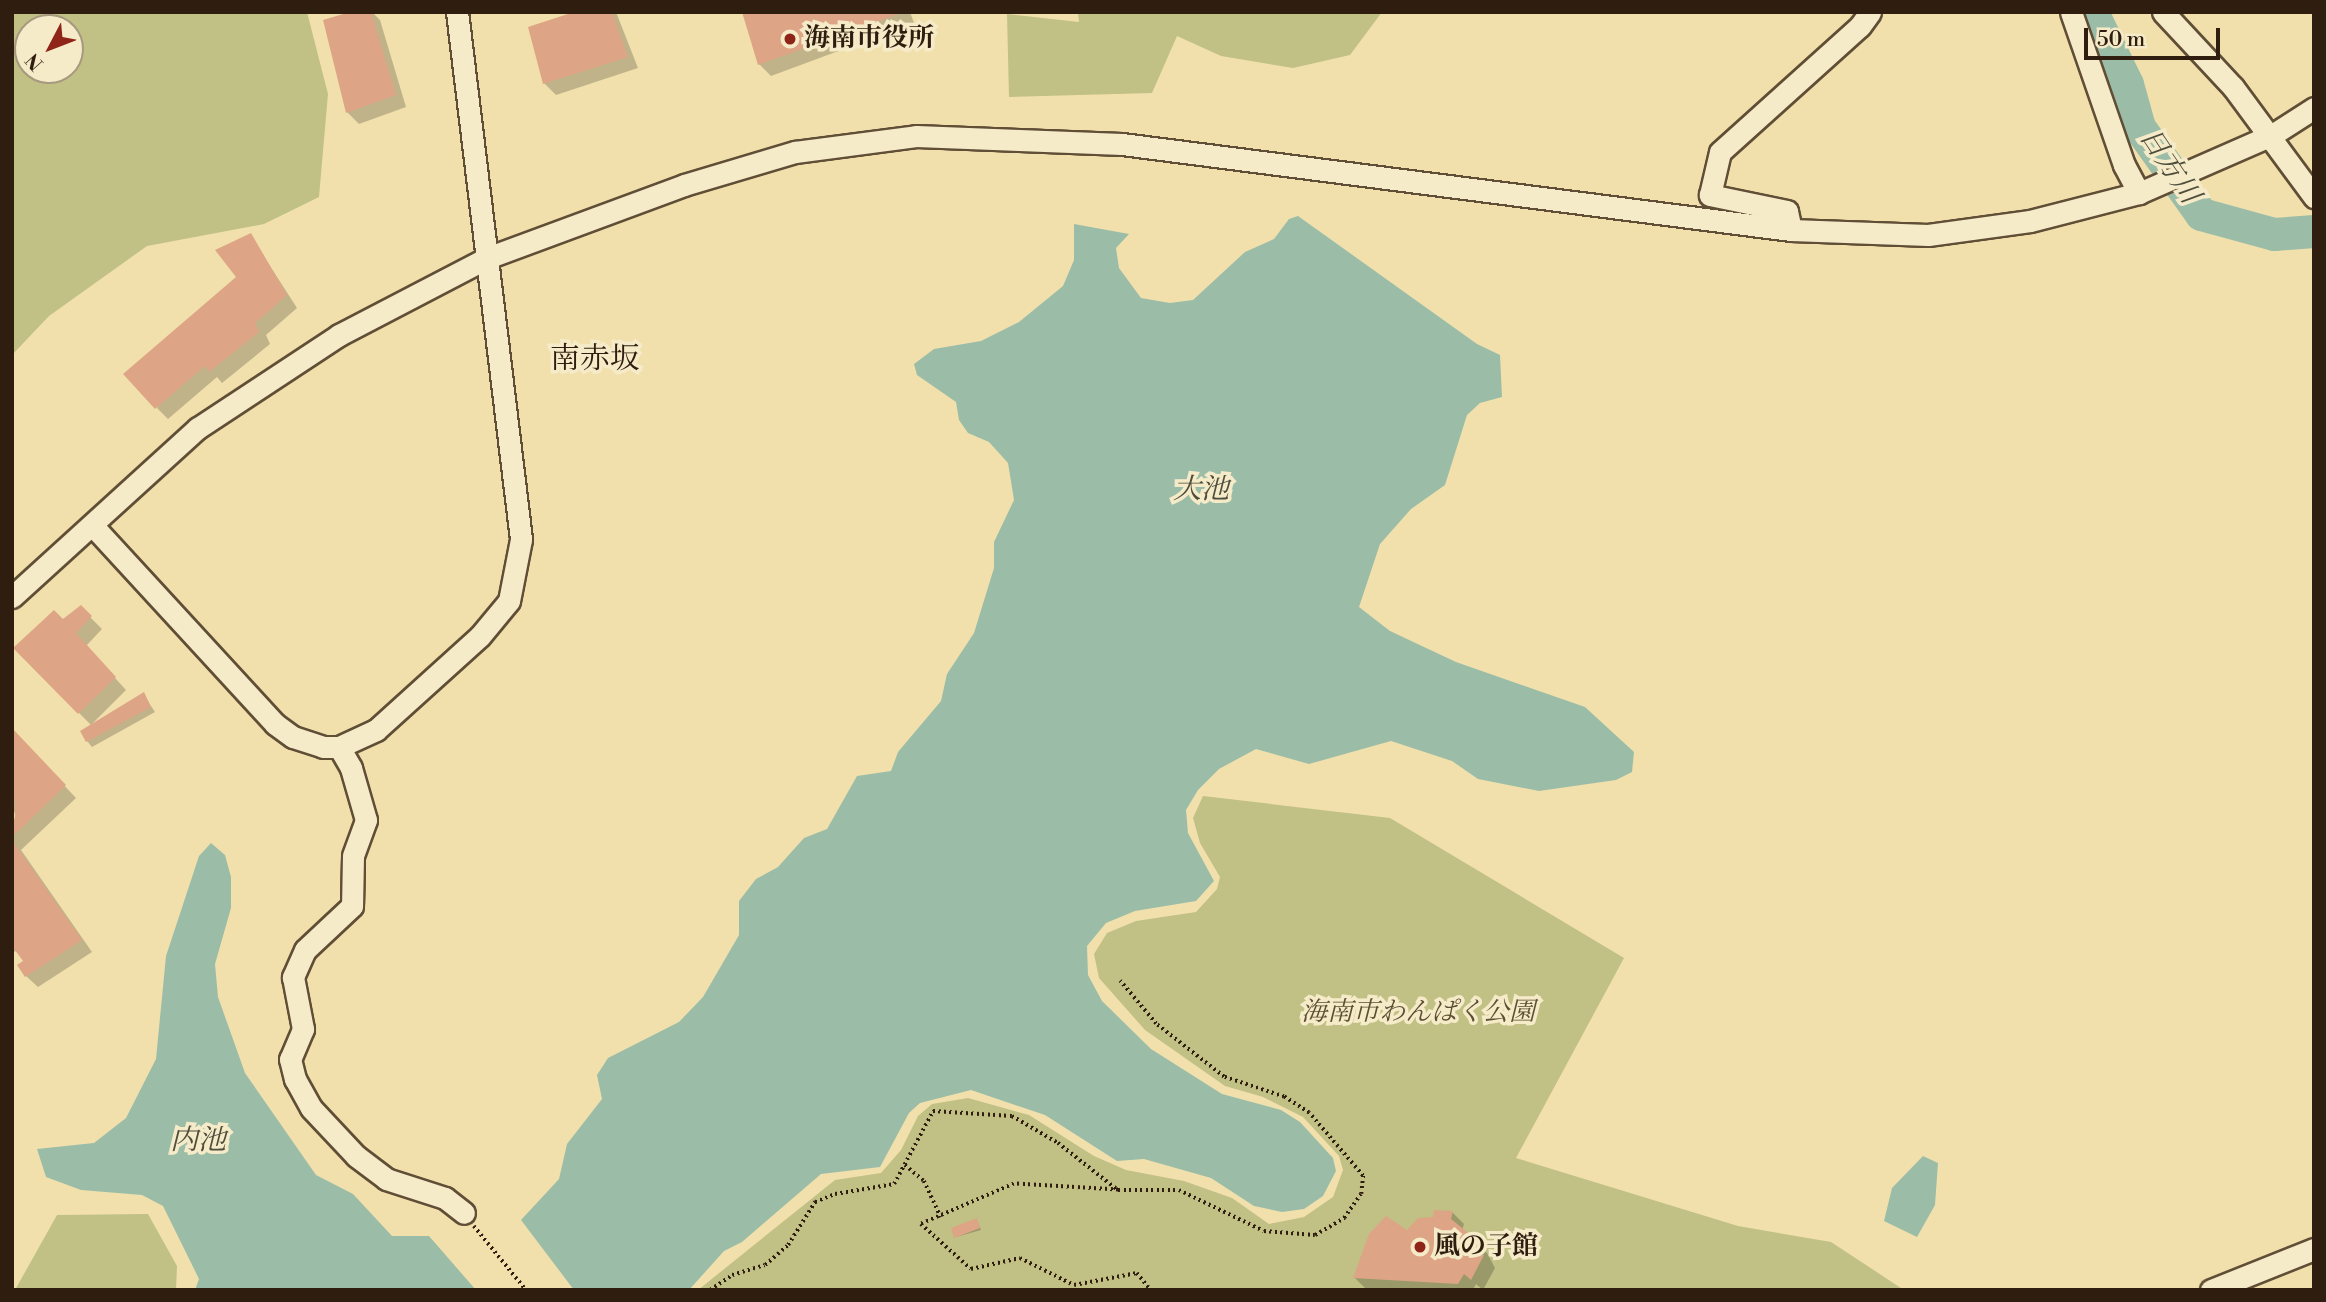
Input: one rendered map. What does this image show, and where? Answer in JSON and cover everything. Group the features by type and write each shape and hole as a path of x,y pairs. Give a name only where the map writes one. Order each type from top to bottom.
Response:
{"street":[{"path":"93,526 275,724 293,737 339,747 376,730 480,636 509,601 522,539 457,12"},
{"path":"1791,230 1787,211 1710,195 1720,152 1860,26 1870,12"},
{"path":"2071,12 2124,165 2145,191"},
{"path":"2163,12 2272,135 2314,197"},
{"path":"12,597 198,428 283,369 487,258 672,189 794,152 916,136 1200,150 1791,230 1928,235 2030,221 2145,191 2272,135 2314,108"},
{"path":"339,747 351,768 366,820 353,856 352,906 305,950 295,970 303,1029 290,1059 295,1079 312,1108 356,1156 386,1179 445,1198 464,1213"},
{"path":"2211,1290 2314,1249"}],"path":[{"path":"1120,981 1156,1024 1224,1077 1284,1097 1309,1113 1363,1176 1361,1194 1343,1218 1315,1235 1264,1231 1180,1190 1118,1190 1014,1184 922,1224 971,1269 1020,1258 1074,1285 1137,1273 1151,1290"},
{"path":"710,1290 732,1275 765,1265 788,1245 815,1202 835,1194 894,1184 933,1111 1012,1116 1058,1143 1118,1190"},
{"path":"905,1165 924,1181 941,1217"},
{"path":"464,1213 526,1290"}],"green space":[{"path":"12,12 307,12 328,94 319,197 264,224 147,246 49,316 12,355"},
{"path":"1078,12 1382,12 1350,55 1293,68 1221,56 1177,36 1152,93 1009,97 1007,14 1079,22"},
{"name":"海南市わんぱく公園","path":"1203,796 1390,818 1624,958 1516,1158 1738,1226 1831,1242 1904,1290 698,1290 835,1180 881,1173 901,1150 918,1116 932,1104 968,1098 1029,1115 1094,1156 1126,1170 1184,1181 1232,1198 1269,1224 1304,1217 1333,1197 1343,1170 1339,1156 1303,1117 1263,1097 1225,1086 1145,1030 1099,978 1094,954 1107,933 1136,921 1196,912 1217,889 1220,877 1200,843 1193,818"},
{"path":"148,1214 177,1266 176,1290 15,1290 57,1215"}],"water":[{"name":"大池","path":"1298,216 1477,344 1500,355 1502,397 1480,403 1467,415 1445,485 1411,509 1380,544 1359,607 1390,631 1456,662 1585,707 1634,752 1632,772 1616,780 1539,791 1478,779 1452,761 1391,741 1309,764 1256,749 1219,769 1198,790 1186,810 1188,833 1214,881 1196,901 1135,911 1106,923 1087,946 1088,975 1102,1001 1151,1049 1222,1094 1281,1110 1300,1122 1333,1158 1336,1171 1323,1196 1304,1209 1282,1212 1254,1206 1211,1178 1144,1159 1117,1161 1045,1115 971,1090 920,1103 909,1113 880,1167 821,1174 742,1242 724,1251 689,1290 574,1290 521,1220 559,1179 567,1144 602,1099 597,1075 608,1058 679,1022 703,997 739,935 739,901 756,879 778,867 804,838 827,829 857,776 891,771 898,752 941,701 947,674 974,633 994,568 994,542 1014,500 1008,463 989,442 968,433 959,420 956,402 917,375 914,364 934,349 981,341 1019,322 1063,286 1074,260 1074,224 1129,234 1116,248 1119,268 1141,298 1170,303 1193,300 1245,252 1274,239 1289,219"},
{"name":"内池","path":"211,843 225,855 231,877 231,908 215,964 218,997 245,1073 316,1175 353,1194 392,1236 429,1236 476,1290 195,1290 199,1279 163,1206 142,1195 81,1190 46,1177 37,1149 94,1143 126,1118 156,1059 166,956 199,856"},
{"path":"1923,1156 1938,1163 1935,1205 1917,1237 1884,1221 1892,1188"}],"building":[{"path":"350,12 371,12 396,95 346,113 323,20"},
{"path":"574,12 612,12 628,57 543,84 528,27"},
{"name":"海南市役所","path":"742,12 901,12 901,13 758,65"},
{"path":"251,233 287,295 255,323 259,332 209,372 205,366 155,409 123,374 236,277 215,250"},
{"path":"81,605 92,616 76,633 116,677 78,714 13,648 54,610 63,619"},
{"path":"144,692 151,707 86,742 80,731"},
{"path":"12,728 66,785 12,837 15,816"},
{"path":"12,840 82,940 25,977 17,965 23,961 12,946"},
{"name":"風の子館","path":"1434,1210 1453,1211 1451,1219 1477,1240 1477,1254 1484,1255 1471,1280 1464,1274 1458,1284 1353,1278 1369,1234 1386,1216 1407,1230 1418,1218 1433,1217"},
{"path":"977,1218 980,1228 954,1238 951,1228"}],"waterway":[{"name":"日方川","path":"2092,12 2127,84 2139,127 2201,214 2274,234 2314,231"}],"place":[{"name":"海南市役所","path":"790,39"},
{"name":"風の子館","path":"1420,1247"}],"district":[{"name":"南赤坂","path":"595,359"}]}
